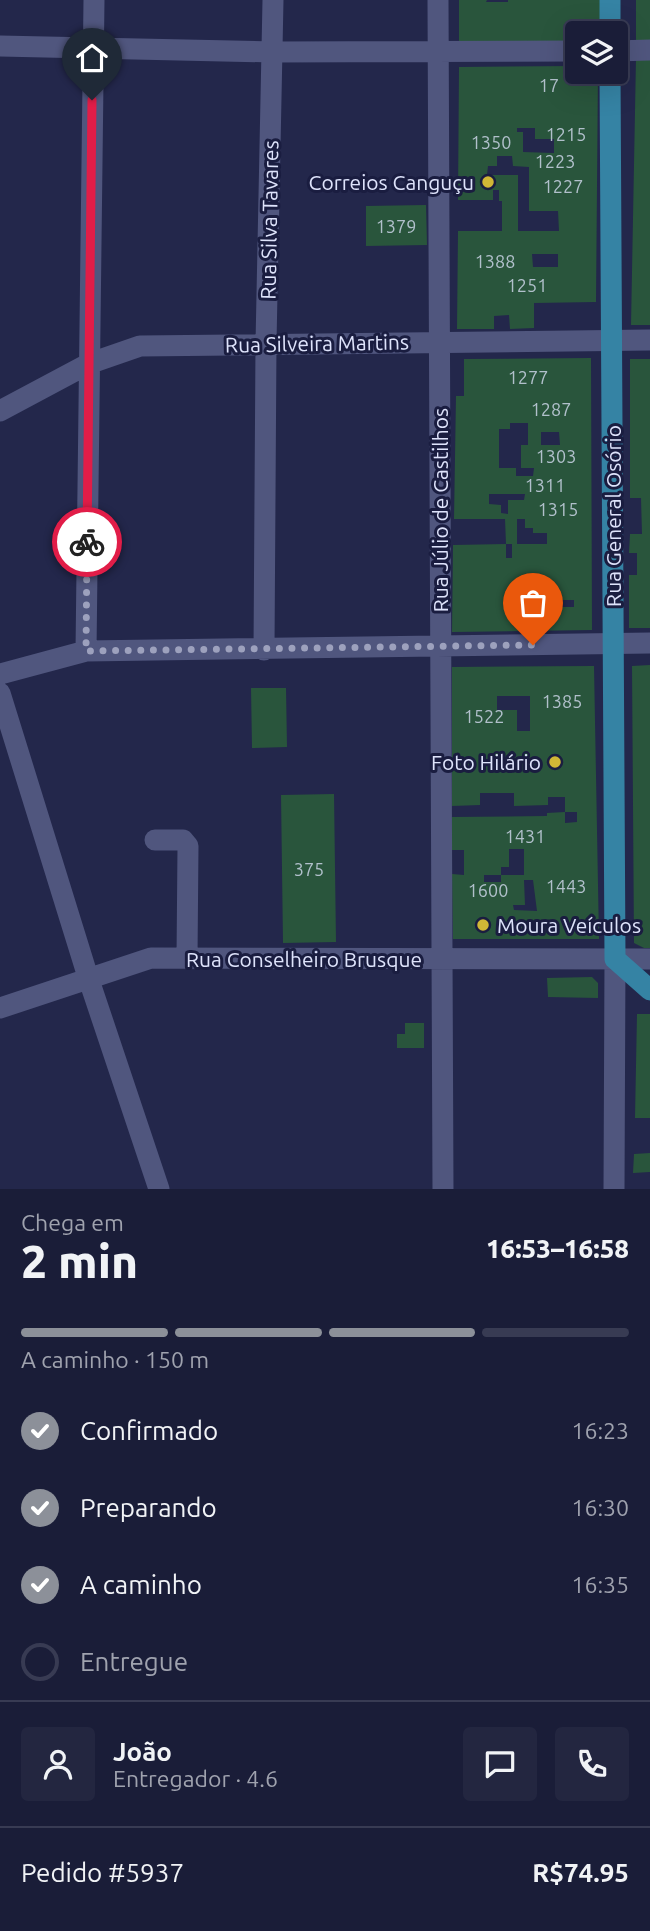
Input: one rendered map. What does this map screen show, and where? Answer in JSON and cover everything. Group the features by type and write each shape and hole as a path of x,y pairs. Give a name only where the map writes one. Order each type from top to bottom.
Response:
{"main road":[{"path":"610,0 610,21"},
{"name":"Rua General Osório","path":"610,84 615,959"},
{"path":"615,959 650,990"}],"street":[{"path":"86,651 94,0"},
{"name":"Rua Silva Tavares","path":"264,650 266,343 273,0"},
{"name":"Rua Júlio de Castilhos","path":"438,0 443,1189"},
{"path":"0,46 273,52 565,51"},
{"path":"628,51 650,50"},
{"name":"Rua Silveira Martins","path":"0,411 88,364 140,346 650,340"},
{"path":"0,674 86,651 650,643"},
{"path":"0,693 88,977 159,1189"},
{"path":"155,840 183,840 188,846 187,958"},
{"name":"Rua Conselheiro Brusque","path":"0,1008 151,958 650,959"},
{"path":"614,1189 615,959"}],"building":[{"path":"459,0 600,0 600,21 565,21 565,42 459,43"},
{"path":"636,0 650,0 650,40 636,40"},
{"path":"650,57 650,325 631,325 636,58"},
{"path":"565,66 565,84 598,84 596,302 534,303 534,328 510,329 509,315 494,316 494,329 457,329 458,231 502,231 502,201 499,201 499,190 493,190 493,200 458,200 459,67","holes":["517,128 535,128 535,139 554,139 554,153 523,152 523,132 517,132","497,156 512,156 513,166 529,167 529,211 558,211 559,231 518,231 518,175 487,175 488,166 497,166","532,254 558,254 558,267 533,267"]},
{"path":"426,205 427,245 366,246 366,206"},
{"path":"591,358 592,630 452,632 453,545 506,544 505,519 454,519 456,396 464,396 464,359","holes":["510,423 528,423 528,445 521,445 521,468 534,468 533,476 516,476 516,468 499,468 499,429 510,429","541,432 559,432 560,445 541,445","489,494 525,494 524,500 508,500 508,514 501,513 501,505 489,504","517,519 525,519 525,528 533,528 533,533 547,533 547,544 517,544","506,544 512,544 512,558 506,558","528,577 539,577 539,603 526,604","556,600 574,600 574,607 557,607"]},
{"path":"630,359 650,359 650,628 629,628 629,575 637,575 637,553 629,553 630,534 642,534 641,498 630,498"},
{"path":"650,665 650,948 644,948 634,943 632,666"},
{"path":"594,666 599,939 453,939 452,874 464,875 464,850 452,850 452,817 547,816 547,813 565,812 565,797 548,797 548,805 514,806 514,793 480,793 480,805 452,806 452,667","holes":["497,696 530,696 530,731 517,731 517,710 497,710","565,812 577,812 577,822 565,823","509,849 524,849 524,875 501,875 501,867 509,867","484,875 501,875 501,882 484,882","524,880 533,880 537,911 514,910 513,905 525,905"]},
{"path":"251,688 286,688 287,747 252,748"},
{"path":"334,794 336,942 283,943 281,795"},
{"path":"592,977 598,983 598,998 548,997 547,978"},
{"path":"637,1014 650,1014 650,1118 635,1118"},
{"path":"405,1023 424,1023 424,1048 397,1048 397,1034 405,1034"},
{"path":"650,1153 650,1172 633,1173 634,1154"}],"way so far":[{"path":"87,542 86,651 533,645"}],"place":[{"name":"Correios Canguçu","path":"488,182"},
{"name":"Foto Hilário","path":"555,762"},
{"name":"Moura Veículos","path":"483,925"}],"route":[{"path":"87,542 92,100"}]}
